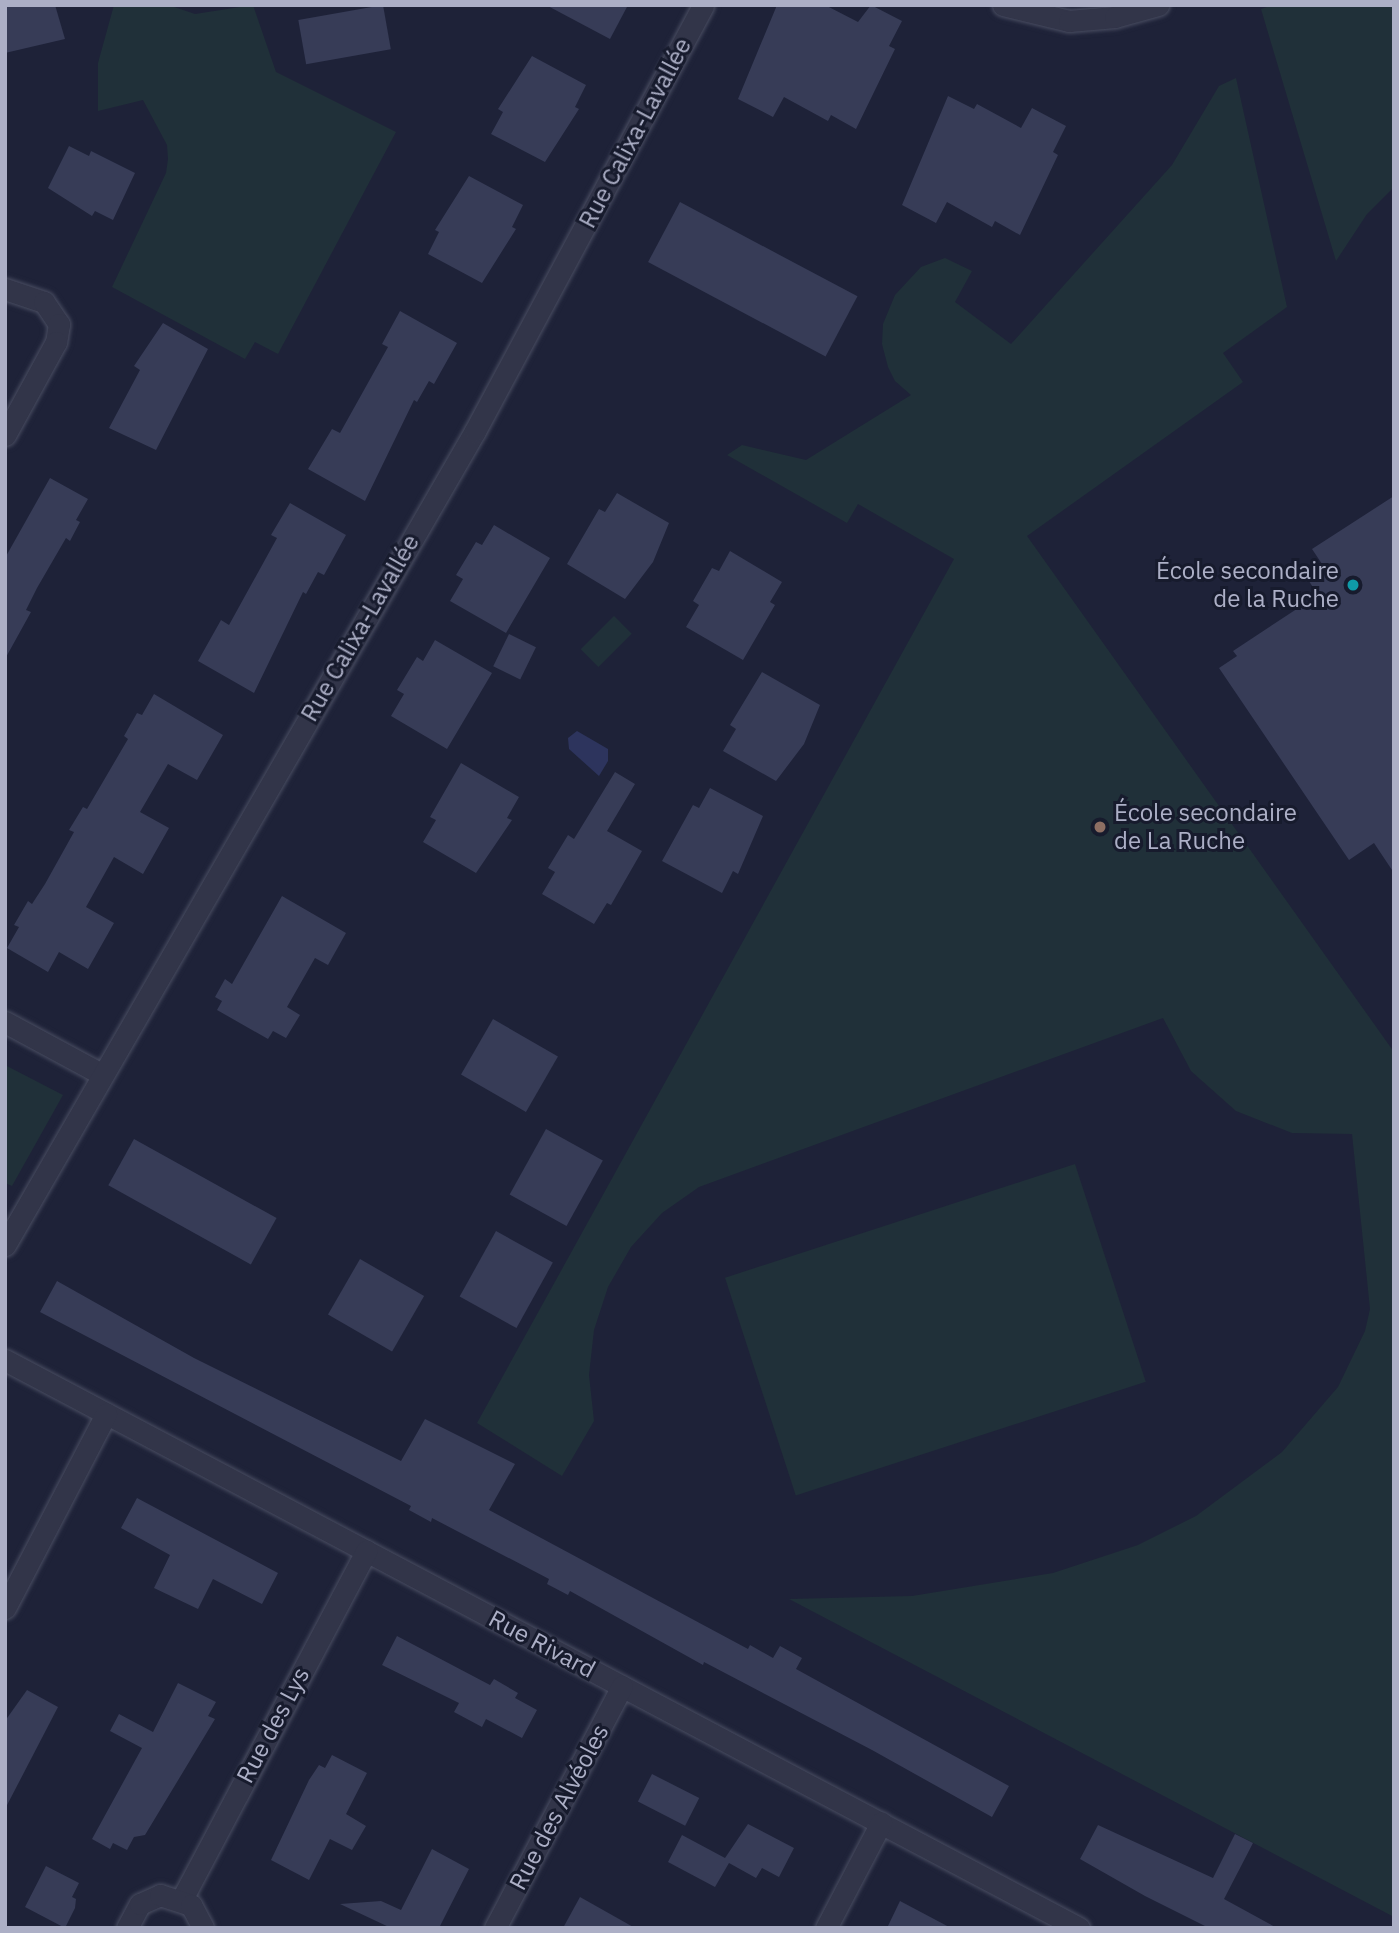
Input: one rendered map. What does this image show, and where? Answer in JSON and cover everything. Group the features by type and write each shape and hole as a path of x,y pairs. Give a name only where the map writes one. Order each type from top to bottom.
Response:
{"street":[{"name":"Rue Calixa-Lavallée","path":"5,1245 101,1074 475,431 703,5"},
{"path":"1003,5 1069,21 1115,18 1158,5"},
{"path":"5,289 44,302 59,324 56,342 5,435"},
{"path":"5,1022 101,1074"},
{"name":"Rue Rivard","path":"5,1360 1079,1928"},
{"path":"5,1608 106,1414"},
{"name":"Rue des Lys","path":"182,1899 366,1551"},
{"name":"Rue des Alvéoles","path":"495,1928 622,1686"},
{"path":"826,1928 881,1823"},
{"path":"127,1928 132,1912 149,1898 182,1899 198,1914 203,1928"}],"shaded area":[{"path":"114,5 168,5 195,14 253,5 276,72 396,132 278,354 255,342 245,359 112,287 166,173 168,159 167,145 143,100 98,111 98,63"},
{"path":"1273,5 1394,5 1394,187 1367,214 1336,261 1261,9"},
{"path":"1236,78 1287,307 1223,353 1243,382 1027,536 1394,1052 1394,1917 789,1599 912,1596 1053,1573 1138,1545 1196,1516 1282,1452 1338,1387 1365,1331 1370,1309 1352,1134 1292,1133 1236,1111 1191,1071 1163,1018 699,1187 662,1213 631,1247 608,1287 594,1330 589,1375 594,1421 562,1476 477,1423 954,559 858,504 847,523 727,455 742,445 806,460 911,395 895,381 888,367 882,344 883,324 895,295 921,267 945,258 972,271 955,302 1011,344 1172,165 1219,86"},
{"path":"614,616 632,634 598,667 581,649"},
{"path":"5,1065 63,1095 12,1186 5,1183"},
{"path":"1075,1164 1146,1382 796,1496 725,1278"}],"water":[{"path":"577,731 608,749 608,761 599,776 569,749 568,738"}],"building":[{"path":"5,5 55,5 65,39 5,53"},
{"path":"383,5 391,49 306,64 298,20"},
{"path":"546,5 628,5 610,39"},
{"path":"777,5 825,5 858,22 871,5 902,21 889,46 895,49 856,129 831,115 828,121 784,97 773,117 738,99"},
{"path":"532,56 586,85 575,107 579,109 545,162 491,134 503,112 498,109"},
{"path":"948,96 974,109 977,104 1021,128 1032,108 1066,126 1053,152 1058,155 1020,235 995,221 992,227 947,202 936,223 902,205"},
{"path":"69,146 89,156 91,151 135,173 113,220 95,211 92,216 48,188"},
{"path":"469,176 523,205 512,227 516,229 482,283 428,254 439,232 435,230"},
{"path":"680,202 857,296 826,356 648,262"},
{"path":"400,311 457,343 434,384 429,381 417,402 414,400 365,501 308,469 332,429 340,433 388,347 382,344"},
{"path":"163,323 208,349 156,450 109,428 140,370 134,366"},
{"path":"50,478 88,499 76,520 80,522 70,541 66,538 37,588 26,610 31,612 5,659 5,558"},
{"path":"617,493 669,523 653,562 625,599 567,564 599,509 605,512"},
{"path":"1394,496 1394,873 1374,843 1349,860 1219,668 1237,656 1233,651 1318,595 1307,578 1324,567 1312,549"},
{"path":"290,503 346,535 324,575 318,572 306,594 303,592 254,693 198,661 221,620 229,625 277,538 271,535"},
{"path":"494,525 550,558 506,633 450,601 463,579 456,575 476,542 482,545"},
{"path":"730,551 782,582 770,602 775,605 743,660 686,627 699,605 693,601 712,568 719,571"},
{"path":"509,634 536,647 520,680 493,666"},
{"path":"435,640 492,673 447,749 391,716 404,694 397,690 417,657 423,661"},
{"path":"762,672 820,705 804,744 776,781 723,751 736,729 730,725"},
{"path":"154,694 223,735 197,780 168,764 140,812 169,828 143,874 114,857 86,907 114,923 88,969 59,952 48,972 7,948 19,927 14,925 28,901 32,904 45,884 74,832 69,830 83,807 87,809 128,739 124,736 137,713 142,715"},
{"path":"461,763 519,797 507,818 512,820 476,873 423,842 436,820 430,817"},
{"path":"615,772 635,784 607,831 642,851 611,905 607,903 594,924 542,894 555,872 548,868 568,835 574,839"},
{"path":"710,788 763,816 738,874 733,871 722,893 662,861 693,805 699,808"},
{"path":"282,896 346,933 328,965 315,958 287,1007 300,1015 286,1038 273,1031 268,1039 217,1010 222,1001 215,997 225,979 232,984"},
{"path":"493,1019 558,1056 526,1112 461,1074"},
{"path":"546,1129 603,1161 566,1226 510,1195"},
{"path":"134,1139 277,1218 251,1264 108,1185"},
{"path":"496,1231 553,1263 516,1328 460,1297"},
{"path":"360,1259 424,1296 392,1351 328,1314"},
{"path":"57,1281 194,1358 401,1461 425,1419 515,1464 489,1510 748,1649 750,1645 773,1658 780,1646 802,1658 796,1669 1009,1786 992,1817 872,1750 704,1662 703,1665 570,1591 568,1595 547,1584 549,1579 432,1518 431,1522 409,1510 411,1506 40,1312"},
{"path":"137,1498 278,1573 262,1604 213,1579 198,1609 154,1588 170,1555 121,1528"},
{"path":"397,1636 490,1685 494,1679 518,1693 515,1698 537,1710 522,1738 486,1719 482,1727 454,1712 459,1703 382,1665"},
{"path":"178,1683 216,1702 208,1716 215,1719 145,1835 134,1837 127,1850 113,1843 110,1849 92,1839 142,1748 110,1731 119,1714 153,1732"},
{"path":"27,1690 58,1707 5,1809 5,1721"},
{"path":"332,1755 367,1773 346,1814 366,1826 352,1850 330,1839 309,1880 271,1860 309,1780 319,1765 325,1768"},
{"path":"652,1774 699,1798 685,1826 638,1802"},
{"path":"748,1824 794,1848 779,1877 762,1868 756,1878 729,1863 715,1887 668,1862 682,1835 725,1858"},
{"path":"1098,1825 1213,1878 1235,1834 1253,1843 1224,1899 1277,1928 1209,1928 1080,1859"},
{"path":"432,1849 469,1869 439,1928 391,1928 340,1904 381,1901 401,1910"},
{"path":"46,1866 79,1883 72,1897 76,1899 75,1908 65,1928 25,1907"},
{"path":"580,1897 635,1928 563,1928"},
{"path":"900,1901 951,1928 887,1928"}],"place":[{"name":"École secondaire de la Ruche","path":"1353,585"},
{"name":"École secondaire de La Ruche","path":"1100,827"}]}
